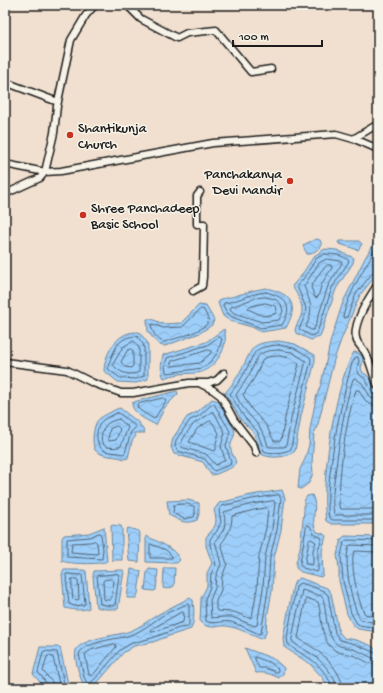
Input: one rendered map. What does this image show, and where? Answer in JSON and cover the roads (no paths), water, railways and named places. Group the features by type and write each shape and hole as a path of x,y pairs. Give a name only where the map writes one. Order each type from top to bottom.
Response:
{"street":[{"path":"5,194 40,178 45,172 54,133 58,102 71,40 86,15 95,5"},
{"path":"127,5 141,19 177,38 187,33 216,30 251,72 271,69"},
{"path":"5,82 58,102"},
{"path":"353,139 378,124"},
{"path":"5,164 45,172 213,143 336,134 378,149"},
{"path":"192,291 202,286 203,277 204,224 197,224 197,196 200,192"},
{"path":"378,284 363,308 358,321 356,338 357,343 366,352 378,386"},
{"path":"5,362 67,370 93,383 120,393 133,393 189,383 208,383 217,380 224,373"},
{"path":"200,383 221,396 234,420 254,446 256,454"}],"water":[{"path":"378,236 378,271 360,295 341,340 334,360 318,424 314,434 312,463 313,473 309,483 301,489 298,488 300,469 309,445 310,429 316,398 321,384 331,339 343,302"},
{"path":"316,239 320,240 322,245 321,247 311,254 307,254 303,246"},
{"path":"339,241 359,241 362,244 358,250 340,244 338,243"},
{"path":"325,249 337,250 354,258 353,263 336,289 320,337 311,340 296,333 295,330 301,316 302,308 300,300 292,286 301,276 314,256"},
{"path":"266,288 285,295 291,302 292,313 286,328 261,332 252,327 230,321 223,316 218,303 221,299"},
{"path":"199,305 206,306 214,320 212,325 200,333 165,346 159,345 148,332 147,319 152,319 163,324 181,323"},
{"path":"224,329 225,341 222,353 209,368 199,373 180,374 164,378 161,367 163,355 206,342"},
{"path":"139,332 147,342 148,347 148,379 136,383 118,382 104,371 108,354 114,343 124,335"},
{"path":"279,341 295,344 315,355 315,361 301,416 295,451 288,455 269,457 261,454 254,433 241,420 225,393 238,376 251,351 257,345"},
{"path":"354,352 361,355 363,362 361,368 363,373 368,376 378,395 378,524 332,524 326,521 325,484 327,460 335,410 347,367"},
{"path":"177,391 178,394 165,407 156,425 137,414 133,407 132,403 137,401"},
{"path":"212,399 218,401 234,429 235,433 231,444 231,449 236,462 232,467 217,474 211,475 203,462 174,454 171,447 173,438 187,417 197,412"},
{"path":"120,408 139,423 145,433 134,433 136,436 132,441 128,458 124,459 98,453 94,449 93,442 96,423 103,416"},
{"path":"282,490 285,498 281,530 274,558 272,591 266,633 264,637 261,639 238,629 226,626 212,627 204,625 200,622 201,598 207,586 207,573 212,563 206,546 206,537 216,522 214,510 219,503 251,495"},
{"path":"312,495 315,504 315,527 317,532 326,536 322,551 323,575 321,577 301,572 296,568 300,548 304,501 307,496"},
{"path":"188,500 199,503 199,514 197,520 183,522 169,515 167,501"},
{"path":"111,525 121,526 122,529 122,560 112,560"},
{"path":"104,527 107,561 85,564 62,561 62,538 64,535 89,533"},
{"path":"128,528 139,531 140,534 139,562 129,561 126,530"},
{"path":"146,536 170,548 180,560 177,563 146,562"},
{"path":"345,536 378,537 378,632 358,629 353,625 347,614 339,581 337,555 341,539"},
{"path":"164,568 175,568 174,586 168,589 163,588"},
{"path":"131,569 141,571 138,594 136,598 127,598"},
{"path":"149,569 158,570 156,590 154,591 145,590 147,572"},
{"path":"64,570 86,571 89,608 77,610 65,608 62,574"},
{"path":"123,570 118,609 96,607 93,576 94,571"},
{"path":"300,578 327,588 331,593 339,632 344,638 370,645 378,651 378,688 329,688 322,677 310,664 284,647 283,638 293,586 295,581"},
{"path":"189,598 193,600 194,607 194,619 191,629 153,642 134,646 123,653 99,681 90,688 85,688 76,663 75,653 80,646 92,640 131,631"},
{"path":"40,647 60,647 69,688 45,688 33,674"},
{"path":"245,648 274,659 284,668 283,674 279,678 273,675 256,673"}],"place":[{"name":"Shantikunja Church","path":"70,135"},
{"name":"Panchakanya Devi Mandir","path":"290,181"},
{"name":"Shree Panchadeep Basic School","path":"83,215"}]}
